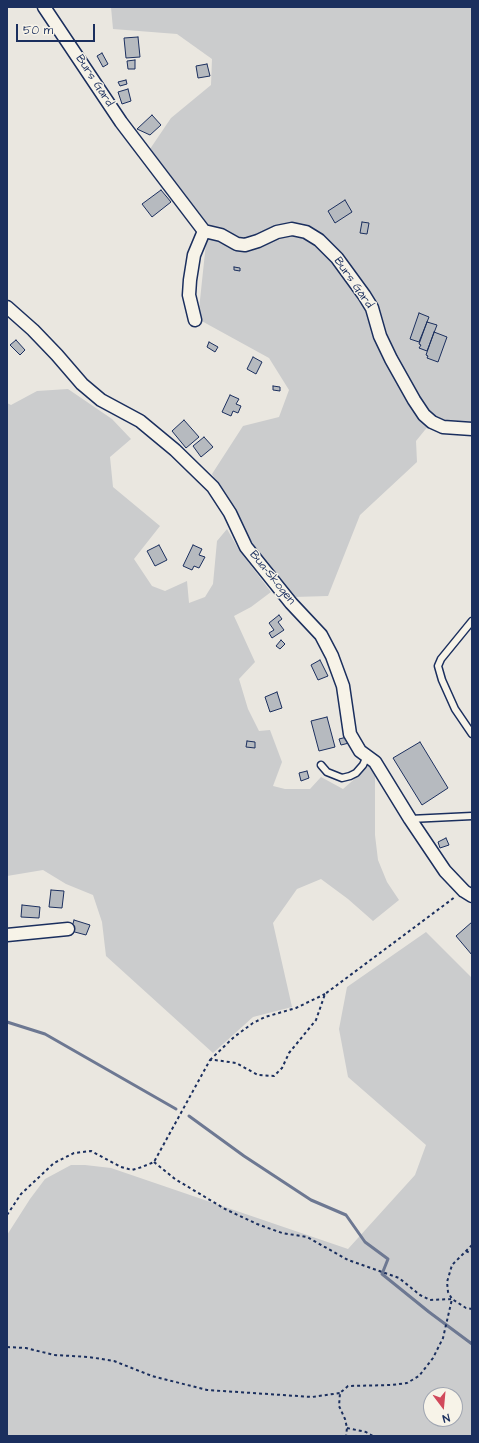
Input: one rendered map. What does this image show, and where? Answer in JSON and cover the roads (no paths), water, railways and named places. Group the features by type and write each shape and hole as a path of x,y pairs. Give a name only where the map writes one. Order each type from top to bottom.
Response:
{"street":[{"name":"Burs Gård","path":"44,7 121,122 204,231 221,235 237,244 245,245 278,232 292,229 306,232 319,240 336,258 372,308 380,336 391,359 424,415 432,422 443,427 472,429"},
{"path":"195,320 190,295 190,280 194,255 204,231"},
{"name":"Bua-Skogen","path":"7,307 33,330 82,384 101,400 140,421 175,450 213,487 230,513 246,547 291,602 321,635 332,656 343,686 350,734 360,751 375,762 444,871 468,894"},
{"path":"7,935 68,929"}],"lane":[{"path":"472,621 441,659 438,666 442,680 455,709 472,734"},
{"path":"321,765 327,772 342,778 350,776 356,772 363,765 367,756"},
{"path":"410,819 472,816"}],"waterway":[{"path":"7,1022 45,1034 176,1109"},
{"path":"189,1116 244,1156 311,1200 346,1215 365,1242 388,1259 382,1274 472,1344"}]}
